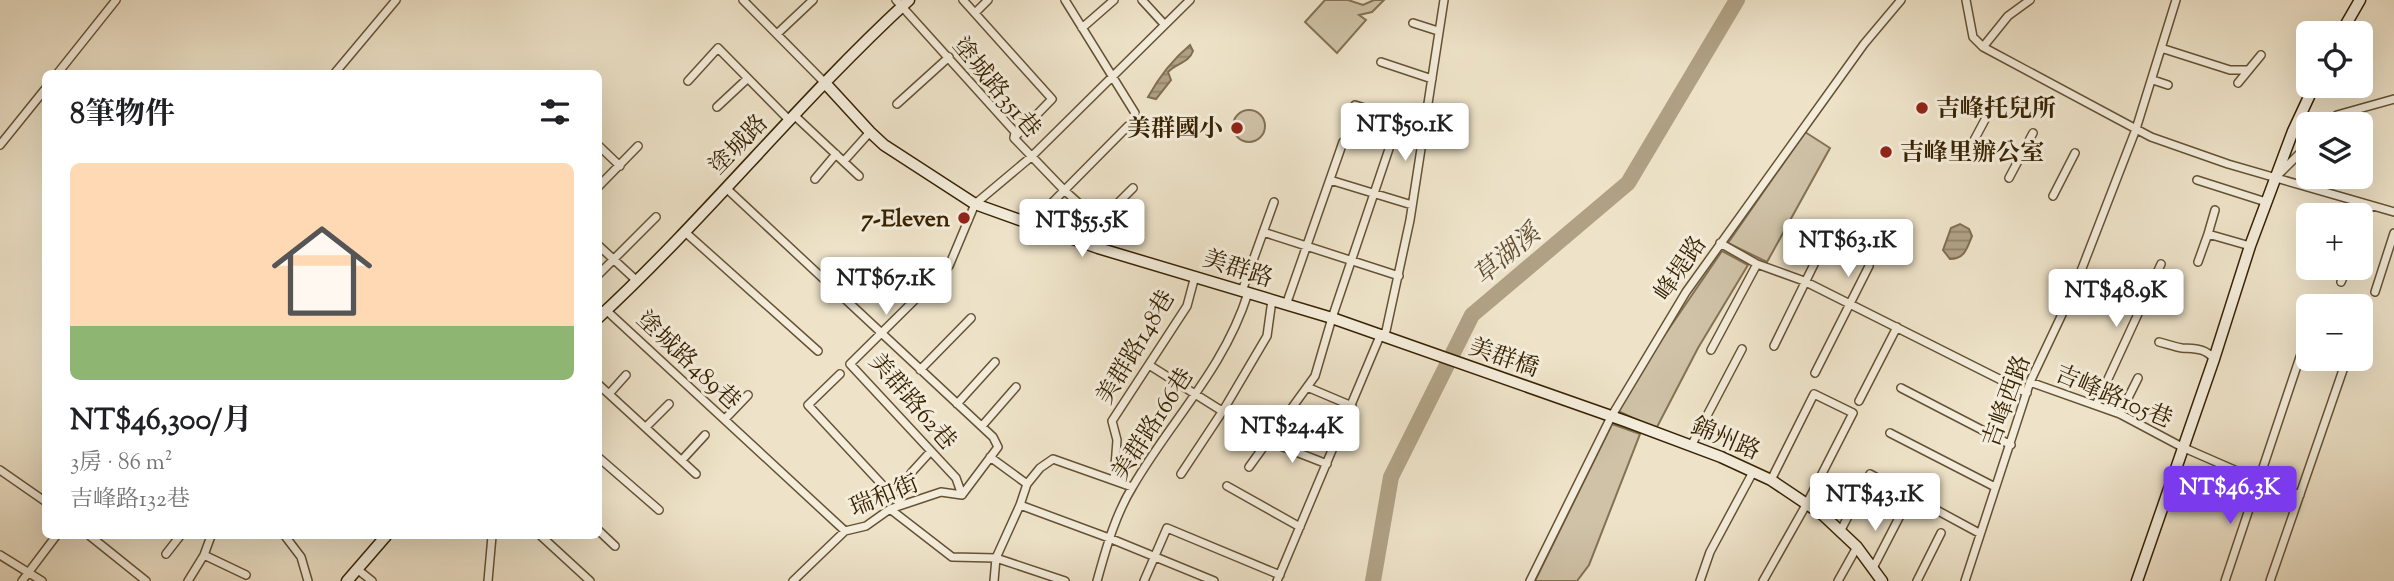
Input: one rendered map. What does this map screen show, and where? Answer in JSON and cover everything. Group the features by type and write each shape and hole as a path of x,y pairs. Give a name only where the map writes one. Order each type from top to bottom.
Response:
{"street":[{"path":"60,70 116,0"},
{"path":"337,70 396,0"},
{"path":"743,0 825,83"},
{"path":"777,34 813,0"},
{"path":"963,0 1052,99 1014,138"},
{"path":"975,13 988,0"},
{"path":"1065,0 1135,113"},
{"path":"1082,28 1114,0"},
{"path":"1142,0 1164,24"},
{"path":"975,204 1031,157 1190,0"},
{"path":"1144,581 1167,528 1278,578 1380,336 1386,331 1412,205 1444,0"},
{"name":"峰堤路","path":"1530,581 1606,415 1720,243 1864,44 1901,0"},
{"path":"1966,0 1973,37 1983,47 2151,137 2206,157 2363,203"},
{"path":"1983,47 2008,16 2030,0"},
{"name":"吉峰西路","path":"1965,581 2030,382 2074,289 2136,129 2176,0"},
{"path":"2348,21 2360,0"},
{"name":"塗城路351巷","path":"902,2 1015,132 1014,138 1031,157 1102,225"},
{"name":"塗城路","path":"603,314 685,232 902,2"},
{"path":"1413,23 1438,31"},
{"path":"688,81 718,48 747,79 859,176"},
{"path":"2161,48 2230,70 2246,70"},
{"path":"2238,83 2261,55"},
{"path":"897,104 949,57"},
{"path":"1381,62 1432,79"},
{"path":"717,107 747,79"},
{"path":"2153,80 2168,85"},
{"name":"美群路","path":"825,83 884,145 975,204 1097,248 1332,318 1394,341"},
{"path":"0,145 42,93"},
{"path":"2137,581 2250,246 2309,98"},
{"path":"2348,112 2394,99"},
{"path":"1355,105 1424,127"},
{"path":"1964,159 1988,114"},
{"path":"1031,224 1128,126"},
{"path":"844,161 870,132"},
{"path":"2009,178 2033,133"},
{"path":"1286,305 1343,142"},
{"path":"602,183 638,146"},
{"path":"1249,467 1315,376 1390,146"},
{"path":"602,149 620,166"},
{"path":"2053,196 2075,153"},
{"path":"815,179 836,154"},
{"path":"2276,177 2296,157"},
{"path":"1330,180 1412,205"},
{"path":"2197,180 2266,202"},
{"path":"726,188 993,437 998,447 962,495"},
{"path":"1097,248 1104,217 1133,188"},
{"name":"美群路166巷","path":"1097,581 1109,538 1132,486 1196,395 1238,323 1245,292 1274,202"},
{"name":"美群路62巷","path":"962,495 956,478 850,364 949,266 975,204"},
{"path":"2373,206 2394,212"},
{"path":"2198,262 2215,210"},
{"path":"602,271 656,217"},
{"path":"685,232 818,351"},
{"path":"1263,232 1399,276"},
{"path":"2375,292 2394,233"},
{"path":"2208,234 2250,246"},
{"path":"1720,243 1757,264 1804,281 2027,393"},
{"path":"602,250 636,281"},
{"path":"1774,346 1820,252"},
{"path":"1711,350 1757,264"},
{"path":"2096,405 2161,264"},
{"path":"1815,373 1869,266"},
{"name":"美群路148巷","path":"1114,480 1117,440 1112,421 1188,306 1195,276"},
{"path":"1181,474 1223,411 1267,336 1272,300"},
{"name":"塗城路489巷","path":"603,314 725,419 845,531"},
{"path":"920,370 971,318"},
{"path":"1859,401 1897,327"},
{"name":"美群橋","path":"1394,341 1606,415"},
{"path":"2159,342 2196,348 2209,353 2214,359"},
{"path":"1691,446 1742,349"},
{"path":"957,404 995,362"},
{"path":"1149,365 1223,411"},
{"path":"2225,581 2296,369"},
{"path":"2270,581 2343,371"},
{"path":"840,374 808,405 901,505"},
{"path":"609,394 626,375"},
{"path":"2120,414 2138,378"},
{"name":"吉峰路105巷","path":"2030,382 2120,414 2182,447 2300,495"},
{"path":"982,426 1016,387"},
{"path":"1307,387 1352,406"},
{"path":"1901,387 2011,444"},
{"path":"602,388 696,474"},
{"path":"1763,581 1853,413 1814,394 1771,480"},
{"path":"725,419 748,395"},
{"path":"646,427 669,404"},
{"name":"錦州路","path":"1606,415 1691,446 1771,480 1841,530 1882,581"},
{"path":"1890,433 1995,487"},
{"path":"682,460 705,435"},
{"path":"1268,440 1327,464"},
{"path":"911,473 931,451"},
{"path":"990,457 1027,484"},
{"path":"993,581 996,558 1027,484 1040,468 1053,459 1132,486"},
{"path":"602,460 659,510"},
{"path":"0,470 42,499"},
{"path":"1700,581 1710,552 1753,472"},
{"path":"1870,474 1979,533"},
{"path":"1227,486 1300,527"},
{"name":"瑞和街","path":"793,581 845,531 866,526 890,509 941,492 962,495"},
{"path":"1841,530 1859,495"},
{"path":"1020,505 1156,556 1214,581"},
{"path":"890,509 951,557 996,558 1065,581"},
{"path":"1873,568 1903,510"},
{"path":"1917,581 1941,533"},
{"path":"602,534 615,546"},
{"path":"22,581 54,539"},
{"path":"94,539 146,581"},
{"path":"166,554 178,539"},
{"path":"188,581 204,555 210,539"},
{"path":"287,539 301,557 308,581"},
{"path":"347,581 383,539"},
{"path":"488,581 492,539"},
{"path":"544,539 590,581"},
{"path":"1838,581 1857,547"},
{"path":"0,555 42,581"},
{"path":"204,555 246,575"},
{"path":"357,569 372,581"}],"shaded area":[{"path":"1325,0 1348,0 1363,5 1374,0 1384,0 1372,12 1359,15 1366,20 1337,53 1305,22"},
{"path":"1190,45 1193,51 1191,55 1168,72 1171,80 1156,99 1148,97 1166,69"},
{"path":"1249,110 1260,115 1265,126 1260,137 1249,142 1238,137 1233,126 1238,115"},
{"path":"1805,132 1830,148 1767,262 1728,243"},
{"path":"1960,224 1969,229 1972,236 1962,255 1950,259 1943,250 1951,228"},
{"path":"1722,251 1748,265 1698,348 1656,429 1618,411 1653,352"},
{"path":"1612,424 1640,434 1589,565 1577,581 1535,581"}],"waterway":[{"name":"草湖溪","path":"1373,581 1391,477 1472,315 1628,183 1737,0"}],"place":[{"name":"吉峰托兒所","path":"1922,108"},
{"name":"美群國小","path":"1237,128"},
{"name":"吉峰里辦公室","path":"1886,152"},
{"name":"7-Eleven","path":"964,218"}]}
